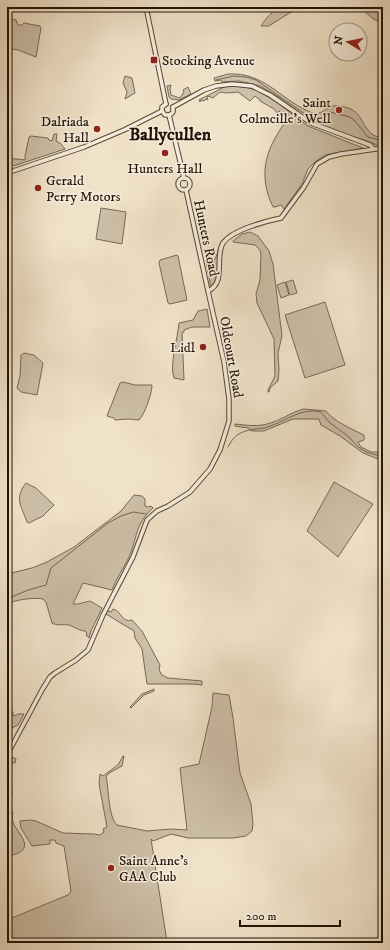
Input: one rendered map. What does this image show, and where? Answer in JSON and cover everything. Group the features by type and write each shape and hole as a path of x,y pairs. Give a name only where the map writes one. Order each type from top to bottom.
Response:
{"street":[{"path":"146,7 166,104"},
{"path":"173,107 204,90 216,86 232,84 252,86 270,95 311,123 370,145 372,149"},
{"path":"166,104 170,104 173,107"},
{"path":"7,173 84,147 113,135 162,111 162,107 166,104"},
{"path":"162,111 164,114 169,115 173,112 173,107"},
{"name":"Hunters Road","path":"169,115 184,178 187,179 190,184 189,188 186,190"},
{"path":"208,291 215,286 218,281 220,252 223,242 229,237 247,228 281,218 304,187 317,164 329,157 383,148"},
{"name":"Hunters Road","path":"184,178 179,182 179,186 182,190 186,190"},
{"name":"Hunters Road","path":"186,190 208,291"},
{"name":"Oldcourt Road","path":"7,756 50,677 88,650 103,615 133,557 147,520 157,511 190,492 210,469 220,450 227,428 230,399 224,362 208,291"}],"shaded area":[{"path":"282,7 304,7 291,12 269,26 261,26 275,10"},
{"path":"355,7 383,7 383,24 372,18 361,8"},
{"path":"7,18 16,20 18,25 22,25 24,23 40,26 41,28 36,57 18,50 7,48"},
{"path":"228,74 241,74 261,81 298,106 312,113 319,113 335,106 342,106 351,109 356,112 372,134 376,137 383,138 383,146 312,122 280,98 260,86 239,81 215,81 214,78"},
{"path":"125,76 132,78 135,93 125,99 127,92 123,83"},
{"path":"171,85 171,95 180,98 184,92 183,90 188,87 191,94 179,100 171,99 169,97 167,86"},
{"path":"226,86 241,86 259,91 308,126 363,148 325,155 308,169 302,184 284,209 281,205 273,207 268,195 266,184 266,164 268,154 277,134 288,120 279,111 277,113 274,109 260,101 255,96 250,101 238,92 220,92 213,98 208,96 208,100 201,100 200,102 199,100"},
{"path":"54,134 57,134 56,141 65,149 7,168 7,158 25,160 29,137 48,138 52,141"},
{"path":"101,208 126,212 122,244 96,239"},
{"path":"250,232 258,236 269,251 273,264 282,336 278,353 278,381 270,388 269,392 268,390 275,376 274,339 257,303 256,294 260,280 260,250 255,245 233,242 242,234"},
{"path":"225,238 219,250 216,278 211,287 206,262 215,259 221,242"},
{"path":"177,255 187,300 170,304 168,303 159,263 160,260"},
{"path":"293,280 297,293 290,295 286,282"},
{"path":"285,282 289,295 281,298 277,285"},
{"path":"325,302 345,365 305,378 285,315"},
{"path":"207,309 210,327 192,327 184,330 182,333 184,380 174,378 173,359 179,323 193,320 198,311"},
{"path":"24,353 34,355 43,363 37,395 21,392 17,388 20,376 21,355"},
{"path":"123,382 135,385 152,385 148,403 139,420 115,420 114,418 107,416 120,383"},
{"path":"304,409 326,411 349,428 364,435 364,440 358,442 361,447 371,452 383,452 383,461 363,453 340,436 321,425 319,419 293,419 264,431 252,431 248,428 235,426 235,424 255,426 263,425"},
{"path":"334,482 373,504 338,557 307,531"},
{"path":"26,483 36,488 54,505 43,516 29,523 27,522 19,498 20,493"},
{"path":"134,495 142,496 145,499 145,506 151,506 153,508 142,520 139,526 128,559 112,590 83,583 73,604 90,601 102,608 89,638 85,631 69,625 58,625 52,623 46,602 43,599 25,599 7,604 7,574 32,568 47,562 74,547 121,511"},
{"path":"113,609 126,620 132,620 142,631 160,665 159,670 162,675 168,678 202,681 202,685 147,684 142,649 135,638 134,631 106,614 107,611 111,612"},
{"path":"154,689 154,691 144,695 131,708 130,707 142,694"},
{"path":"213,693 229,695 240,773 251,804 253,824 252,831 246,836 233,838 188,838 171,834 153,841 151,839 167,942 7,943 7,920 68,895 71,891 64,846 56,843 55,840 50,840 50,844 32,846 21,828 20,821 36,821 63,833 100,835 104,832 103,829 107,827 99,784 100,774 103,776 118,765 124,756 122,766 109,773 106,777 110,809 117,825 147,831 171,829 187,830 180,768 199,764 212,707"},
{"path":"7,709 13,712 13,715 15,716 18,714 24,714 18,725 12,728 7,722"},
{"path":"12,757 16,759 15,763 11,763 11,767 8,771 11,773 12,794 7,792 7,762"},
{"path":"11,812 13,812 12,817 14,825 25,845 23,850 17,854 7,857 7,829 9,829"}],"waterway":[{"path":"216,80 234,76 256,80 311,117 322,117 330,112 350,117 368,137 383,141"},
{"path":"228,447 234,438 243,432 271,426 299,414 313,411 321,412 329,422 366,452 383,457"},
{"path":"7,599 28,590 46,585 51,568 108,523 133,512 146,514"}],"place":[{"name":"Stocking Avenue","path":"154,60"},
{"name":"Saint Colmcille's Well","path":"339,110"},
{"name":"Dalriada Hall","path":"97,129"},
{"name":"Hunters Hall","path":"165,153"},
{"name":"Gerald Perry Motors","path":"38,188"},
{"name":"Lidl","path":"203,347"},
{"name":"Saint Anne's GAA Club","path":"111,868"}],"district":[{"name":"Ballycullen","path":"170,134"}]}
